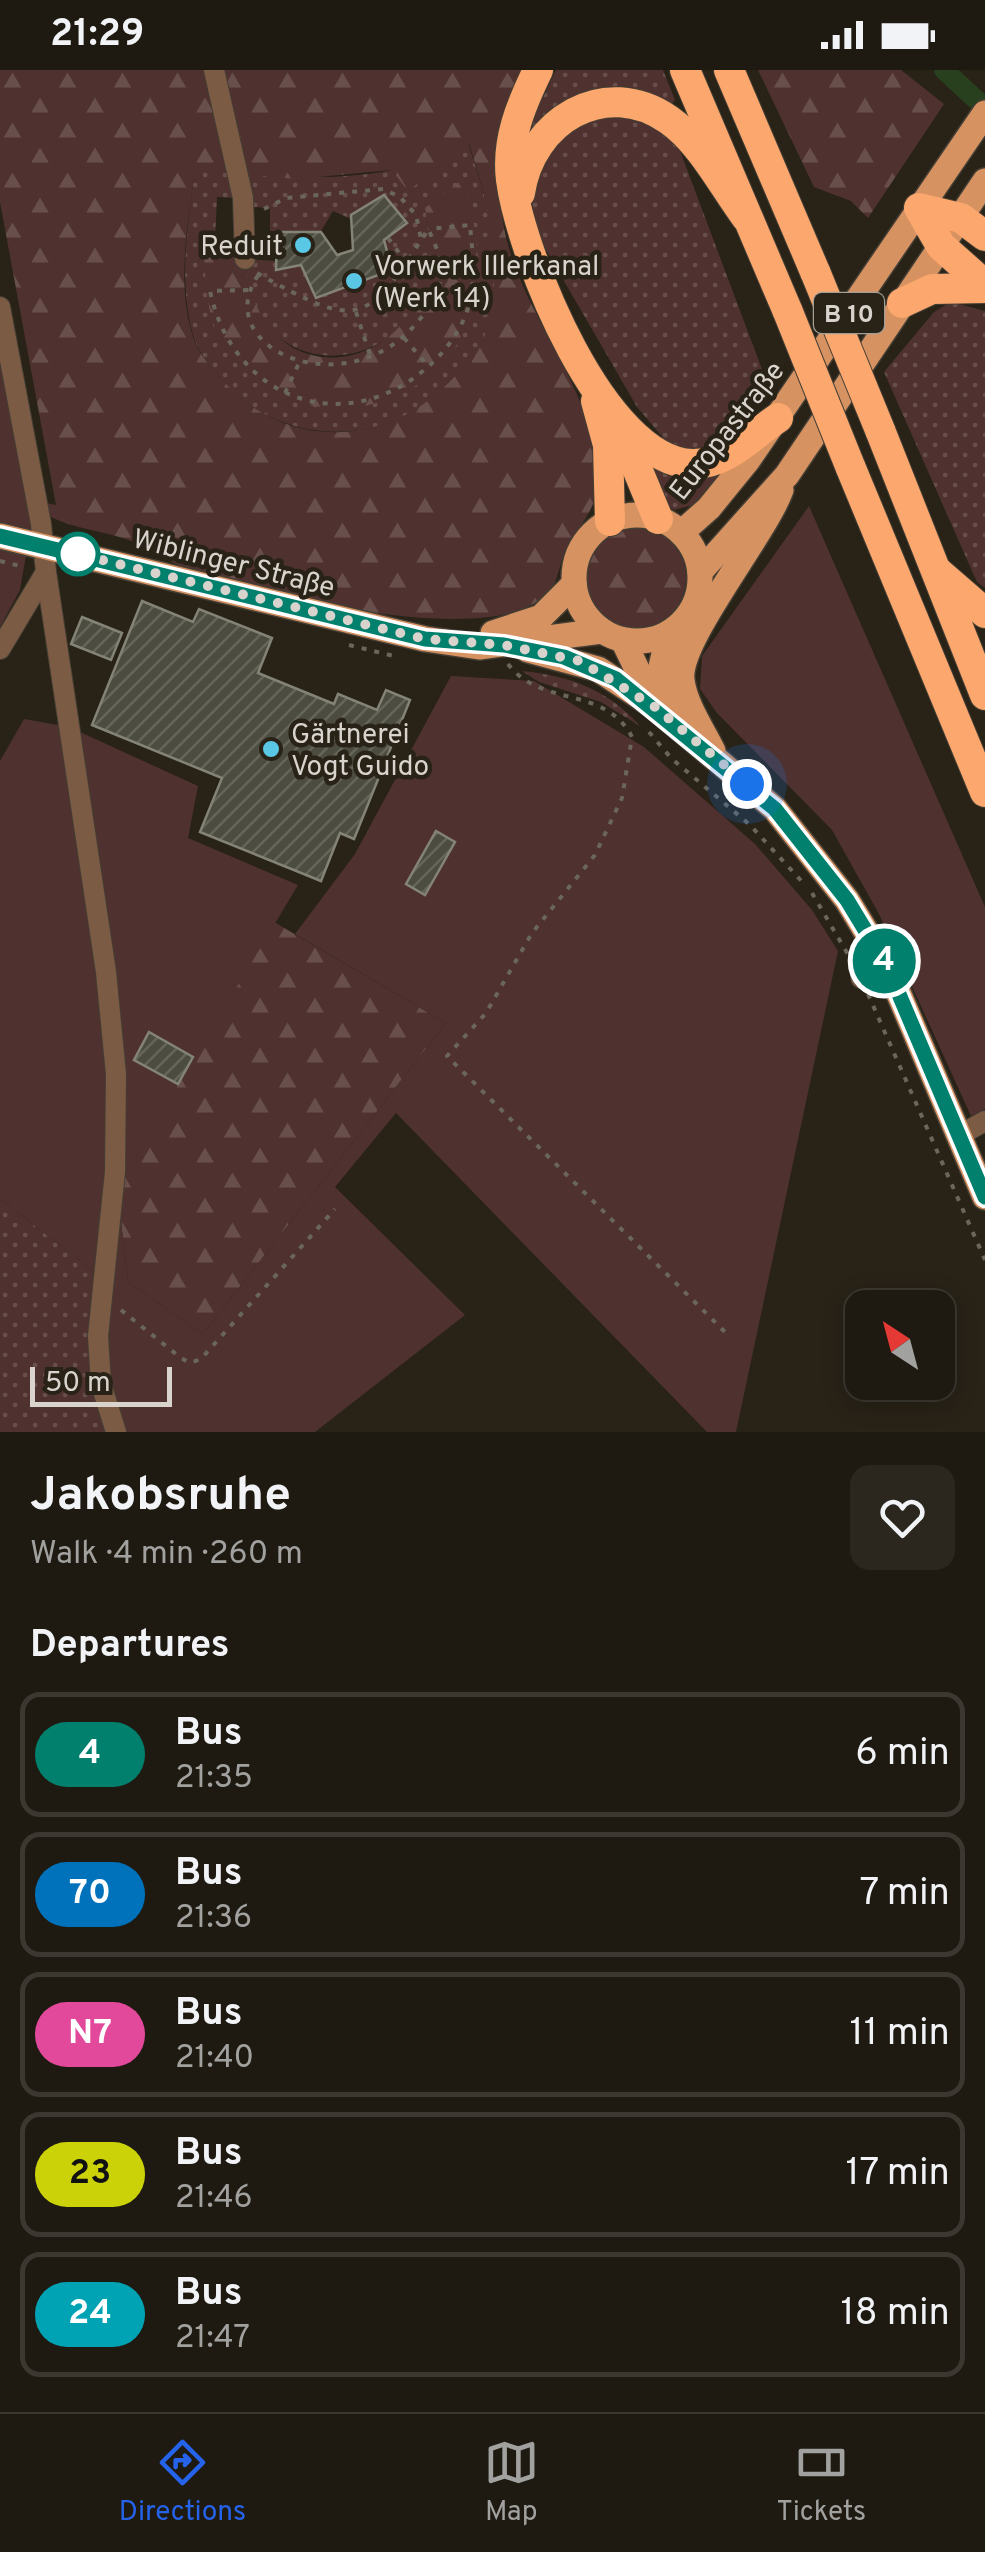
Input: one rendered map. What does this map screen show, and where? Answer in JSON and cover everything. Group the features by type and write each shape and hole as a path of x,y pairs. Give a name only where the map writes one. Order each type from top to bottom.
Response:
{"highway":[{"path":"538,70 518,115 510,153 526,247 583,366 614,413 633,436 656,452 693,464 736,450 778,418"},
{"name":"B 10","path":"684,70 985,792"},
{"name":"B 10","path":"729,70 880,430 932,567 985,612"},
{"path":"518,210 527,163 544,136 579,108 616,102 643,106 679,128 746,217"},
{"path":"919,208 973,227"},
{"name":"B 10","path":"919,208 941,246 985,287"},
{"name":"B 10","path":"902,303 932,289 985,287"},
{"path":"583,366 608,444 610,521"},
{"path":"614,413 670,526"},
{"path":"932,567 985,695"}],"main road":[{"name":"Europastraße","path":"670,526 730,484 985,114"},
{"name":"B 10","path":"670,633 694,607 700,572 787,474 941,246 973,227 985,181"},
{"path":"717,760 683,684 683,662 693,638 771,517 787,474"},
{"path":"650,718 612,636 578,603 574,569 586,541 610,521 625,516 670,526 700,572"},
{"name":"Wiblinger Straße","path":"0,536 46,559 454,642 502,659 612,636"},
{"name":"Wiblinger Straße","path":"454,642 522,626 555,607 574,584"},
{"path":"670,633 660,671 685,734"},
{"path":"612,636 639,642 670,633"},
{"path":"502,659 580,661 650,718 685,734 775,809 847,900 887,966 985,1197"}],"street":[{"path":"214,70 244,198 252,266"},
{"path":"0,307 46,559 106,972 116,1074 114,1172 102,1296 101,1384 116,1432"},
{"path":"0,648 46,559"},
{"path":"861,978 887,966"},
{"path":"958,1136 985,1121"}],"path":[{"path":"271,208 286,198 383,189 400,196 416,215 421,238"},
{"path":"248,290 210,291 214,314 230,346 252,370 286,394 316,404 348,406 387,394 428,366 458,330 470,301 470,224 428,228 388,290 363,312 336,312 252,266 248,290 250,317 259,334 299,364 350,364 372,358 404,338 430,308 442,280 442,256 428,228"},
{"path":"388,238 406,263"},
{"path":"356,312 372,358"},
{"path":"404,338 428,366"},
{"path":"286,394 299,364"},
{"path":"396,656 411,659"},
{"path":"502,659 526,665"},
{"path":"502,659 532,689 609,708 632,737 629,776 595,855 532,932 486,1014 447,1056 728,1335"},
{"path":"650,718 670,758 750,825 812,893 861,978 985,1260"},
{"path":"102,1296 190,1363 201,1359 335,1209"}],"green space":[{"path":"0,70 528,70 501,190 507,240 518,275 583,409 594,444 598,481 593,505 565,552 553,586 527,607 495,616 454,619 358,610 219,579 178,565 131,541 51,517 46,503 56,505 0,202","holes":["469,144 492,236 492,307 478,349 432,398 375,427 313,431 283,423 254,408 203,357 188,317 184,275 195,170 296,179 392,170 408,191"]},
{"path":"556,70 663,70 675,100 669,108 640,96 532,134 527,131"},
{"path":"758,70 901,70 944,104 868,218 851,201 814,187"},
{"path":"640,116 676,140 769,388 720,446 682,451 665,440 637,407 538,236 531,202 535,171 557,137 583,120"},
{"path":"468,143 494,239 496,289 485,336 464,371 436,398 404,417 368,429 331,432 293,425 258,410 226,385 198,348 188,314 186,252 195,169 292,176 364,175 398,168","holes":["217,197 252,199 252,207 270,208 270,231 321,231 333,211 351,219 351,215 406,223 384,240 391,270 316,298 301,265 277,270 275,261 245,259 251,297 261,318 279,338 301,350 324,355 348,354 371,347 393,334 411,316 429,274 425,208 478,260 470,308 448,353 251,376 236,242 215,240"]},
{"path":"463,179 476,238 475,299 460,339 436,370 404,392 368,405 329,408 291,400 256,381 226,350 211,316 204,255 245,259 258,310 284,342 318,356 354,355 388,338 414,307 428,263 425,208"},
{"path":"951,302 985,311 985,588 977,582 884,372 934,312"},
{"path":"0,334 32,521 20,590 0,627"},
{"path":"645,454 737,461 701,503 674,510 661,503"},
{"path":"809,506 985,907 985,1109 971,1116 879,914 832,830 717,713 700,689 702,656"},
{"path":"636,528 664,536 678,550 686,578 678,606 664,620 636,628 608,620 594,606 586,578 594,550 608,536"},
{"path":"522,671 587,686 614,702 640,726 601,702 539,682"},
{"path":"451,676 534,681 644,747 755,844 812,910 838,951 736,1432 707,1432 396,1113 335,1187 465,1315 315,1432 126,1432 109,1359 109,1283 0,1199 0,761 24,719 69,727 198,786 188,838 298,885 117,1187 128,1282 203,1334 446,1023 295,934 355,854"},
{"path":"274,922 446,1023 203,1334 128,1282 117,1187"},
{"path":"0,1199 109,1283 110,1386 126,1432 0,1432"}],"building":[{"name":"Reduit","path":"384,195 407,223 384,240 392,270 316,298 301,265 276,270 277,232 321,232 337,255 353,250 351,215"},
{"name":"Gärtnerei Vogt Guido","path":"142,601 193,622 199,609 272,638 258,673 334,704 338,694 377,710 386,690 410,700 354,839 340,833 321,881 200,832 222,778 92,725"},
{"path":"82,617 122,633 111,660 71,644"},
{"path":"436,831 455,842 425,895 406,884"},
{"path":"149,1032 193,1057 178,1084 134,1060"}],"waterway":[{"path":"944,70 985,108"}],"bus line":[{"name":"4","path":"0,536 425,639 504,645 564,657 616,679 655,707 775,809 847,900 887,966 985,1197"}],"place":[{"name":"Reduit","path":"303,245"},
{"name":"Vorwerk Illerkanal (Werk 14)","path":"354,281"},
{"name":"Gärtnerei Vogt Guido","path":"271,749"}],"route":[{"path":"78,554 73,553 425,639 504,645 580,661 616,679 655,707 747,784"}]}
